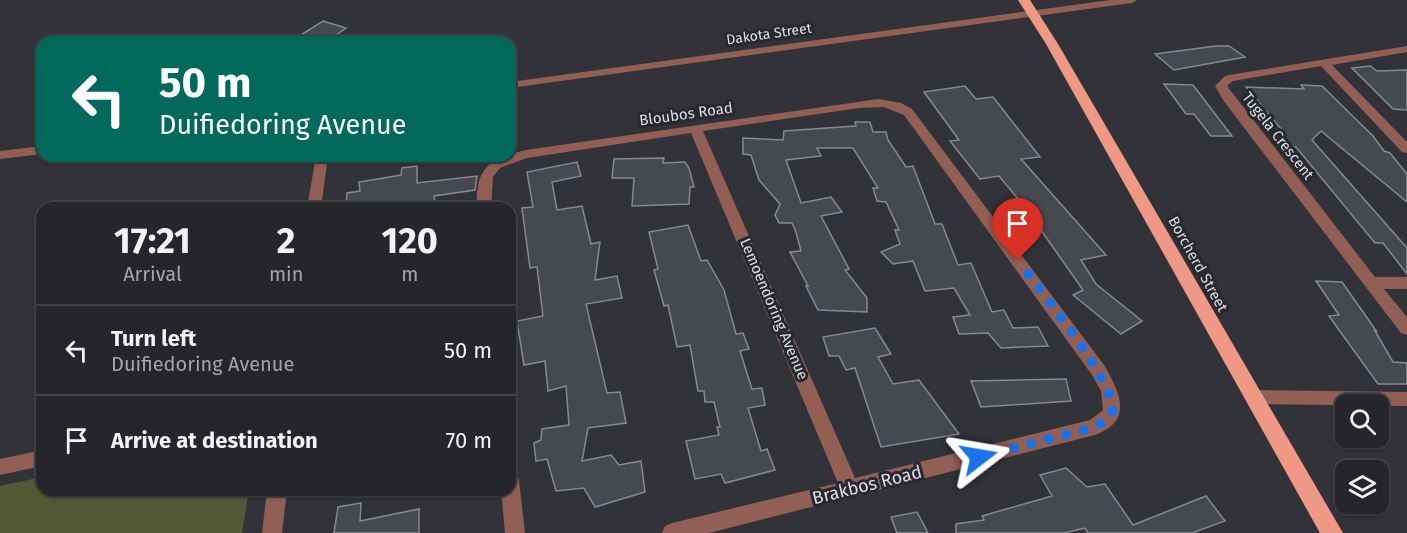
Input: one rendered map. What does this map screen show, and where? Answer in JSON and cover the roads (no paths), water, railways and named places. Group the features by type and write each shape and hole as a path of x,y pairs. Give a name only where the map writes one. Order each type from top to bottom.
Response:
{"highway":[{"name":"Borcherd Street","path":"1029,6 1332,533"}],"street":[{"name":"Dakota Street","path":"516,84 1029,6 1132,0"},
{"name":"Tugela Crescent","path":"1407,49 1229,78 1221,86 1227,97 1407,328"},
{"path":"1324,63 1407,149"},
{"name":"Bloubos Road","path":"516,157 859,104 890,104 908,112 1098,370 1110,390 1113,403 1112,412 1107,419 1095,427"},
{"name":"Lemoendoring Avenue","path":"696,129 850,489"},
{"path":"0,155 36,151"},
{"path":"316,202 321,162"},
{"name":"Bloubos Road","path":"484,202 483,178 490,168 503,162"},
{"path":"1374,283 1407,283"},
{"path":"1253,398 1407,399"},
{"name":"Brakbos Road","path":"672,533 1095,427"},
{"path":"0,467 36,459"},
{"path":"272,533 276,496"},
{"path":"512,496 515,533"}]}
